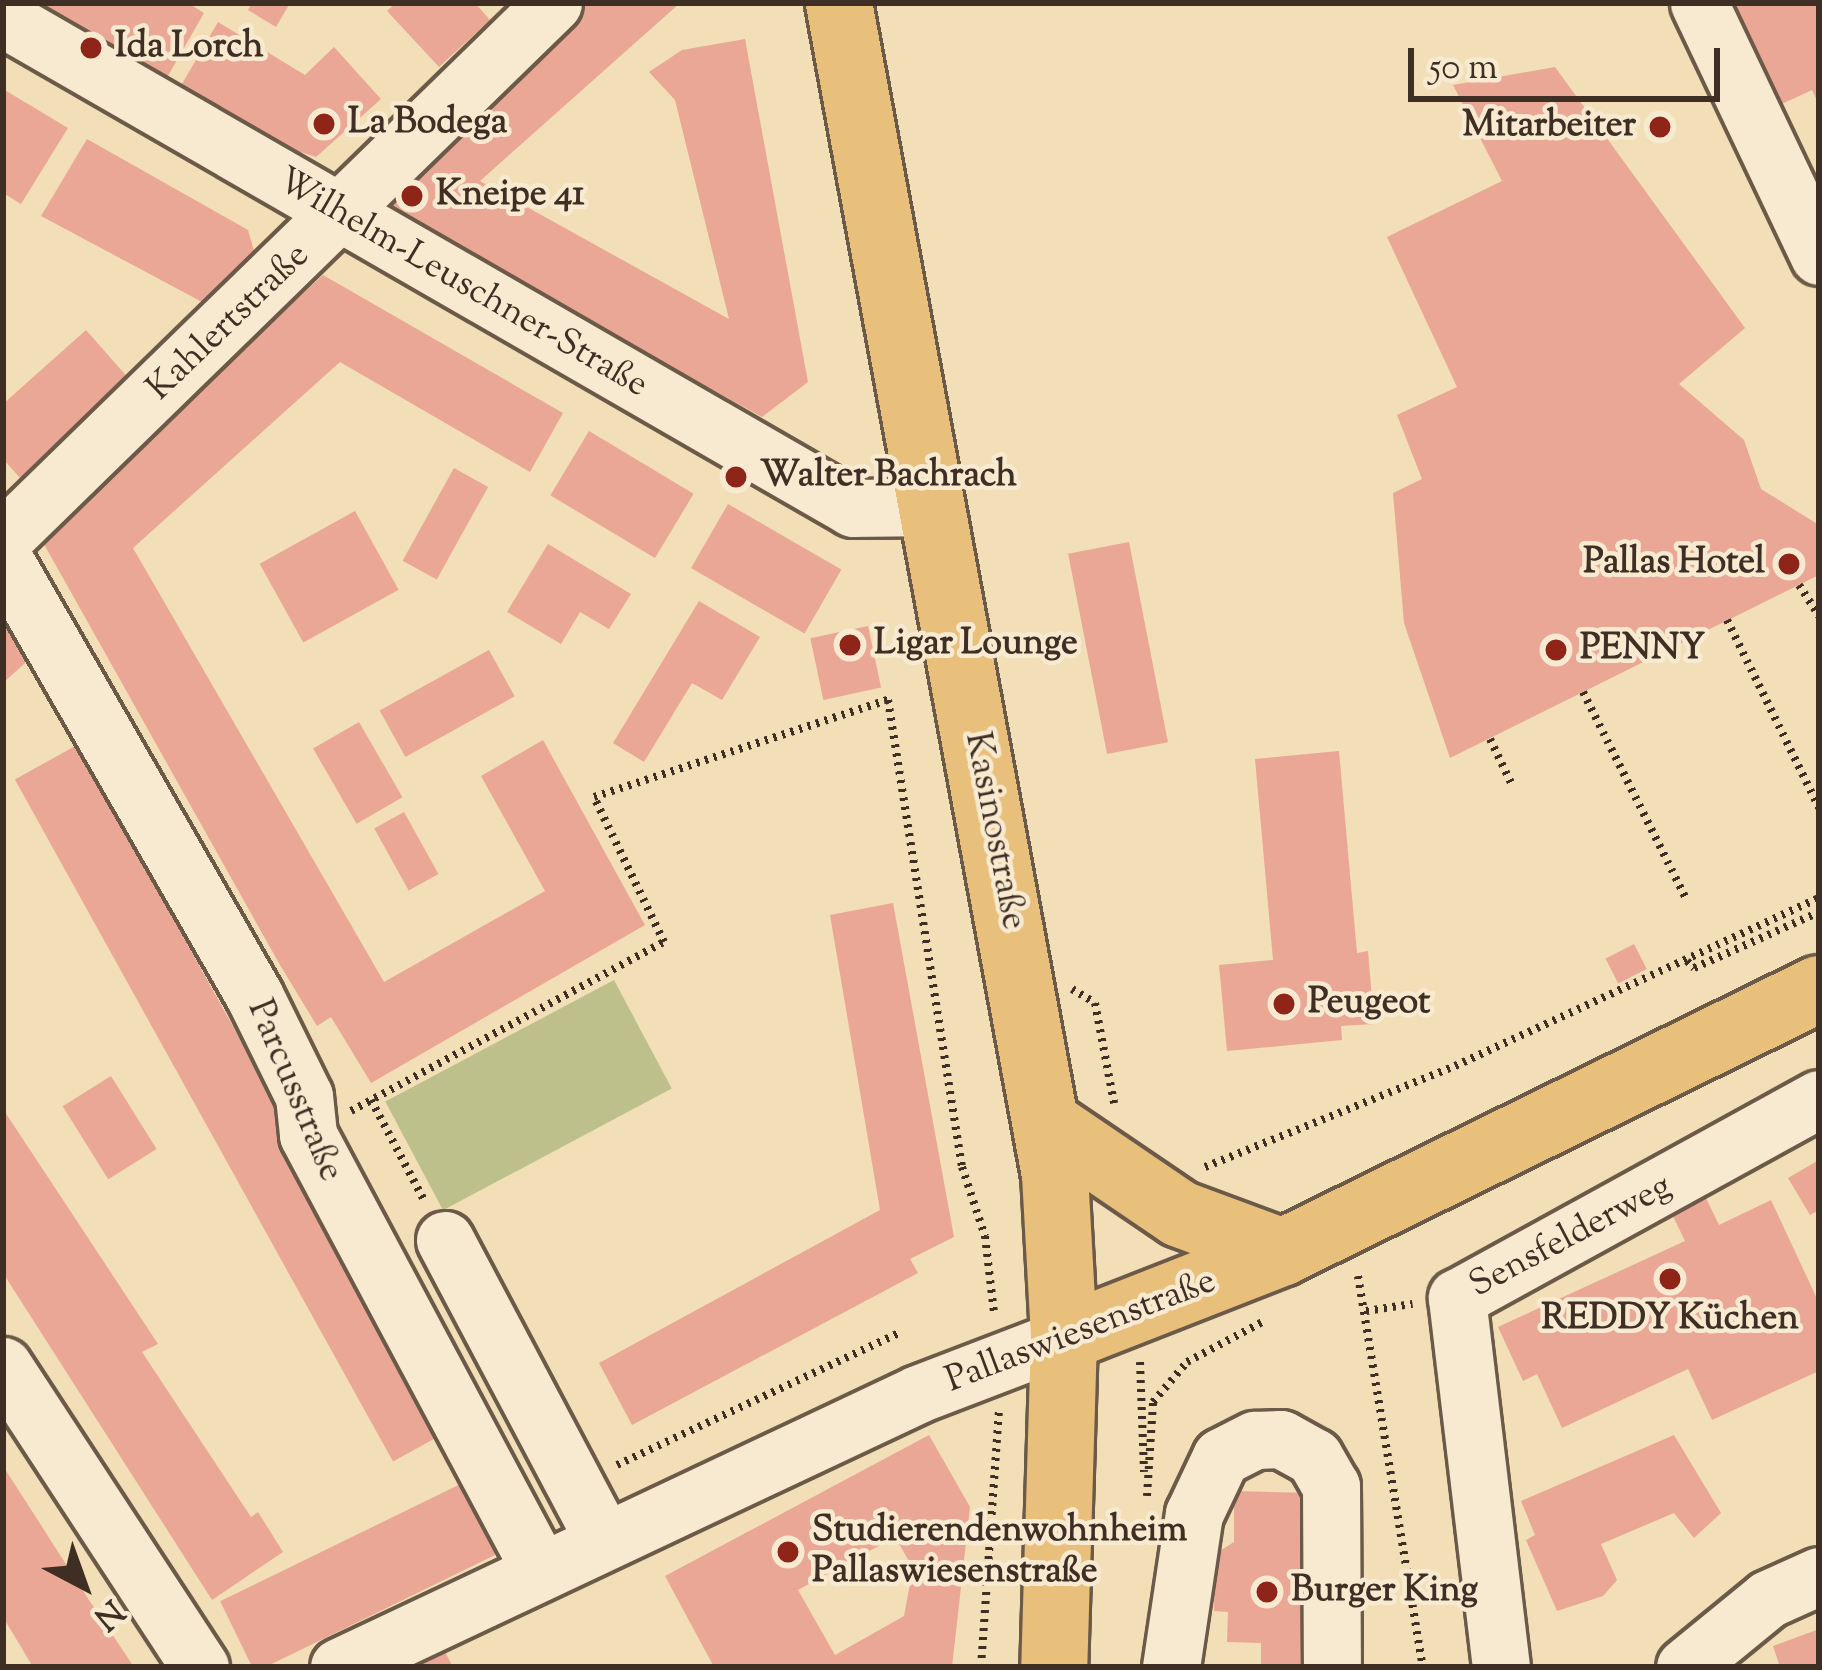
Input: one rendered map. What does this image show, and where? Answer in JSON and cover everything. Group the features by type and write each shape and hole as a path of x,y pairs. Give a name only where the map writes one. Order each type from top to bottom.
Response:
{"main road":[{"name":"Kasinostraße","path":"839,3 1046,1123 1064,1338 1054,1667"},
{"name":"Pallaswiesenstraße","path":"1064,1338 1283,1252 1819,989"},
{"path":"1046,1123 1180,1214 1283,1252"}],"street":[{"name":"Kahlertstraße","path":"3,539 341,216 553,3"},
{"path":"1699,3 1819,256"},
{"name":"Wilhelm-Leuschner-Straße","path":"3,18 853,508 934,507"},
{"name":"Parcusstraße","path":"3,558 306,1116 539,1567"},
{"name":"Sensfelderweg","path":"1501,1667 1457,1298 1819,1099"},
{"path":"445,1240 603,1539"},
{"name":"Pallaswiesenstraße","path":"339,1667 539,1567 999,1361 1064,1338"},
{"path":"3,1366 200,1667"},
{"path":"1171,1667 1194,1514 1221,1457 1256,1440 1281,1439 1314,1457 1331,1486 1332,1667"},
{"path":"1684,1667 1768,1599 1819,1576"}],"path":[{"path":"1799,585 1819,616"},
{"path":"1727,620 1819,808"},
{"path":"1583,692 1685,898"},
{"path":"306,1116 371,1100 664,942 594,797 888,700 962,1167 986,1236 999,1361 999,1486 981,1667"},
{"path":"1490,739 1513,787"},
{"path":"1191,1172 1455,1066 1819,898"},
{"path":"1687,961 1694,968 1819,912"},
{"path":"1095,1003 1118,1126"},
{"path":"371,1100 445,1240"},
{"path":"1358,1276 1423,1667"},
{"path":"1141,1310 1147,1484 1153,1402 1198,1356"},
{"path":"574,1485 899,1334"}],"green space":[{"path":"614,980 672,1089 443,1210 385,1102"}],"building":[{"path":"32,3 188,3 204,13 165,81"},
{"path":"252,3 290,3 276,27 248,10"},
{"path":"396,3 475,3 490,20 439,67 387,11"},
{"path":"579,3 680,3 480,181 729,319 675,100 649,72 682,50 745,39 808,382 762,417 390,213 386,183"},
{"path":"1675,3 1819,3 1819,105 1812,90 1732,127"},
{"path":"218,22 305,75 334,47 381,99 316,157 270,142 179,89"},
{"path":"1555,67 1745,328 1679,384 1744,440 1761,489 1819,525 1819,575 1450,758 1404,623 1393,493 1422,479 1397,415 1457,387 1387,237 1502,181 1453,85"},
{"path":"3,89 68,128 21,204 3,193"},
{"path":"87,139 248,230 255,254 204,303 41,216"},
{"path":"323,275 563,413 530,472 340,362 133,548 384,982 545,891 481,776 543,740 645,925 371,1083 331,1017 317,1026 280,965 40,537"},
{"path":"86,330 130,380 22,480 3,459 3,404"},
{"path":"589,431 694,494 655,558 550,495"},
{"path":"454,468 488,487 437,580 403,561"},
{"path":"728,504 841,570 804,634 691,568"},
{"path":"355,511 399,590 303,643 260,564"},
{"path":"1129,542 1168,742 1107,754 1068,554"},
{"path":"548,544 631,594 609,629 580,612 561,644 507,612"},
{"path":"699,601 760,637 722,700 692,683 644,762 613,743"},
{"path":"3,613 35,654 3,683"},
{"path":"868,626 881,688 823,700 810,638"},
{"path":"489,650 515,696 405,757 380,711"},
{"path":"359,722 403,797 357,824 313,749"},
{"path":"77,745 455,1427 393,1462 15,779"},
{"path":"1339,751 1357,953 1368,951 1374,1024 1341,1026 1342,1040 1227,1051 1219,965 1273,960 1255,759"},
{"path":"404,812 438,874 409,891 374,828"},
{"path":"893,903 954,1237 910,1259 918,1273 632,1425 599,1363 880,1210 830,915"},
{"path":"1634,944 1647,969 1618,983 1605,959"},
{"path":"111,1076 157,1149 108,1179 63,1106"},
{"path":"3,1109 158,1344 142,1352 251,1517 258,1512 283,1552 212,1600 3,1273"},
{"path":"1819,1160 1819,1210 1810,1215 1788,1178"},
{"path":"1705,1196 1719,1225 1771,1200 1819,1303 1819,1371 1712,1420 1688,1369 1562,1428 1537,1374 1523,1381 1498,1327 1685,1241 1671,1212"},
{"name":"Studierendenwohnheim Pallaswiesenstraße","path":"929,1435 970,1507 952,1667 714,1667 665,1576","holes":["895,1537 913,1568 904,1616 835,1655 798,1590"]},
{"path":"1674,1435 1721,1513 1694,1538 1674,1513 1601,1544 1617,1580 1603,1596 1557,1611 1526,1540 1535,1535 1521,1501"},
{"path":"3,1466 134,1667 33,1667 3,1617"},
{"path":"479,1475 514,1546 266,1667 252,1667 220,1601"},
{"name":"Burger King","path":"1234,1491 1314,1493 1317,1667 1261,1667 1261,1643 1227,1642 1228,1612 1214,1611 1215,1554 1234,1542"},
{"path":"1819,1629 1819,1667 1780,1667 1773,1646"},
{"path":"445,1652 453,1667 418,1667"}],"place":[{"name":"Ida Lorch","path":"91,48"},
{"name":"La Bodega","path":"324,124"},
{"name":"Mitarbeiter","path":"1660,127"},
{"name":"Kneipe 41","path":"412,196"},
{"name":"Walter Bachrach","path":"736,477"},
{"name":"Pallas Hotel","path":"1789,564"},
{"name":"Ligar Lounge","path":"850,645"},
{"name":"PENNY","path":"1556,650"},
{"name":"Peugeot","path":"1284,1004"},
{"name":"REDDY Küchen","path":"1670,1279"},
{"name":"Studierendenwohnheim Pallaswiesenstraße","path":"788,1552"},
{"name":"Burger King","path":"1267,1592"}]}
